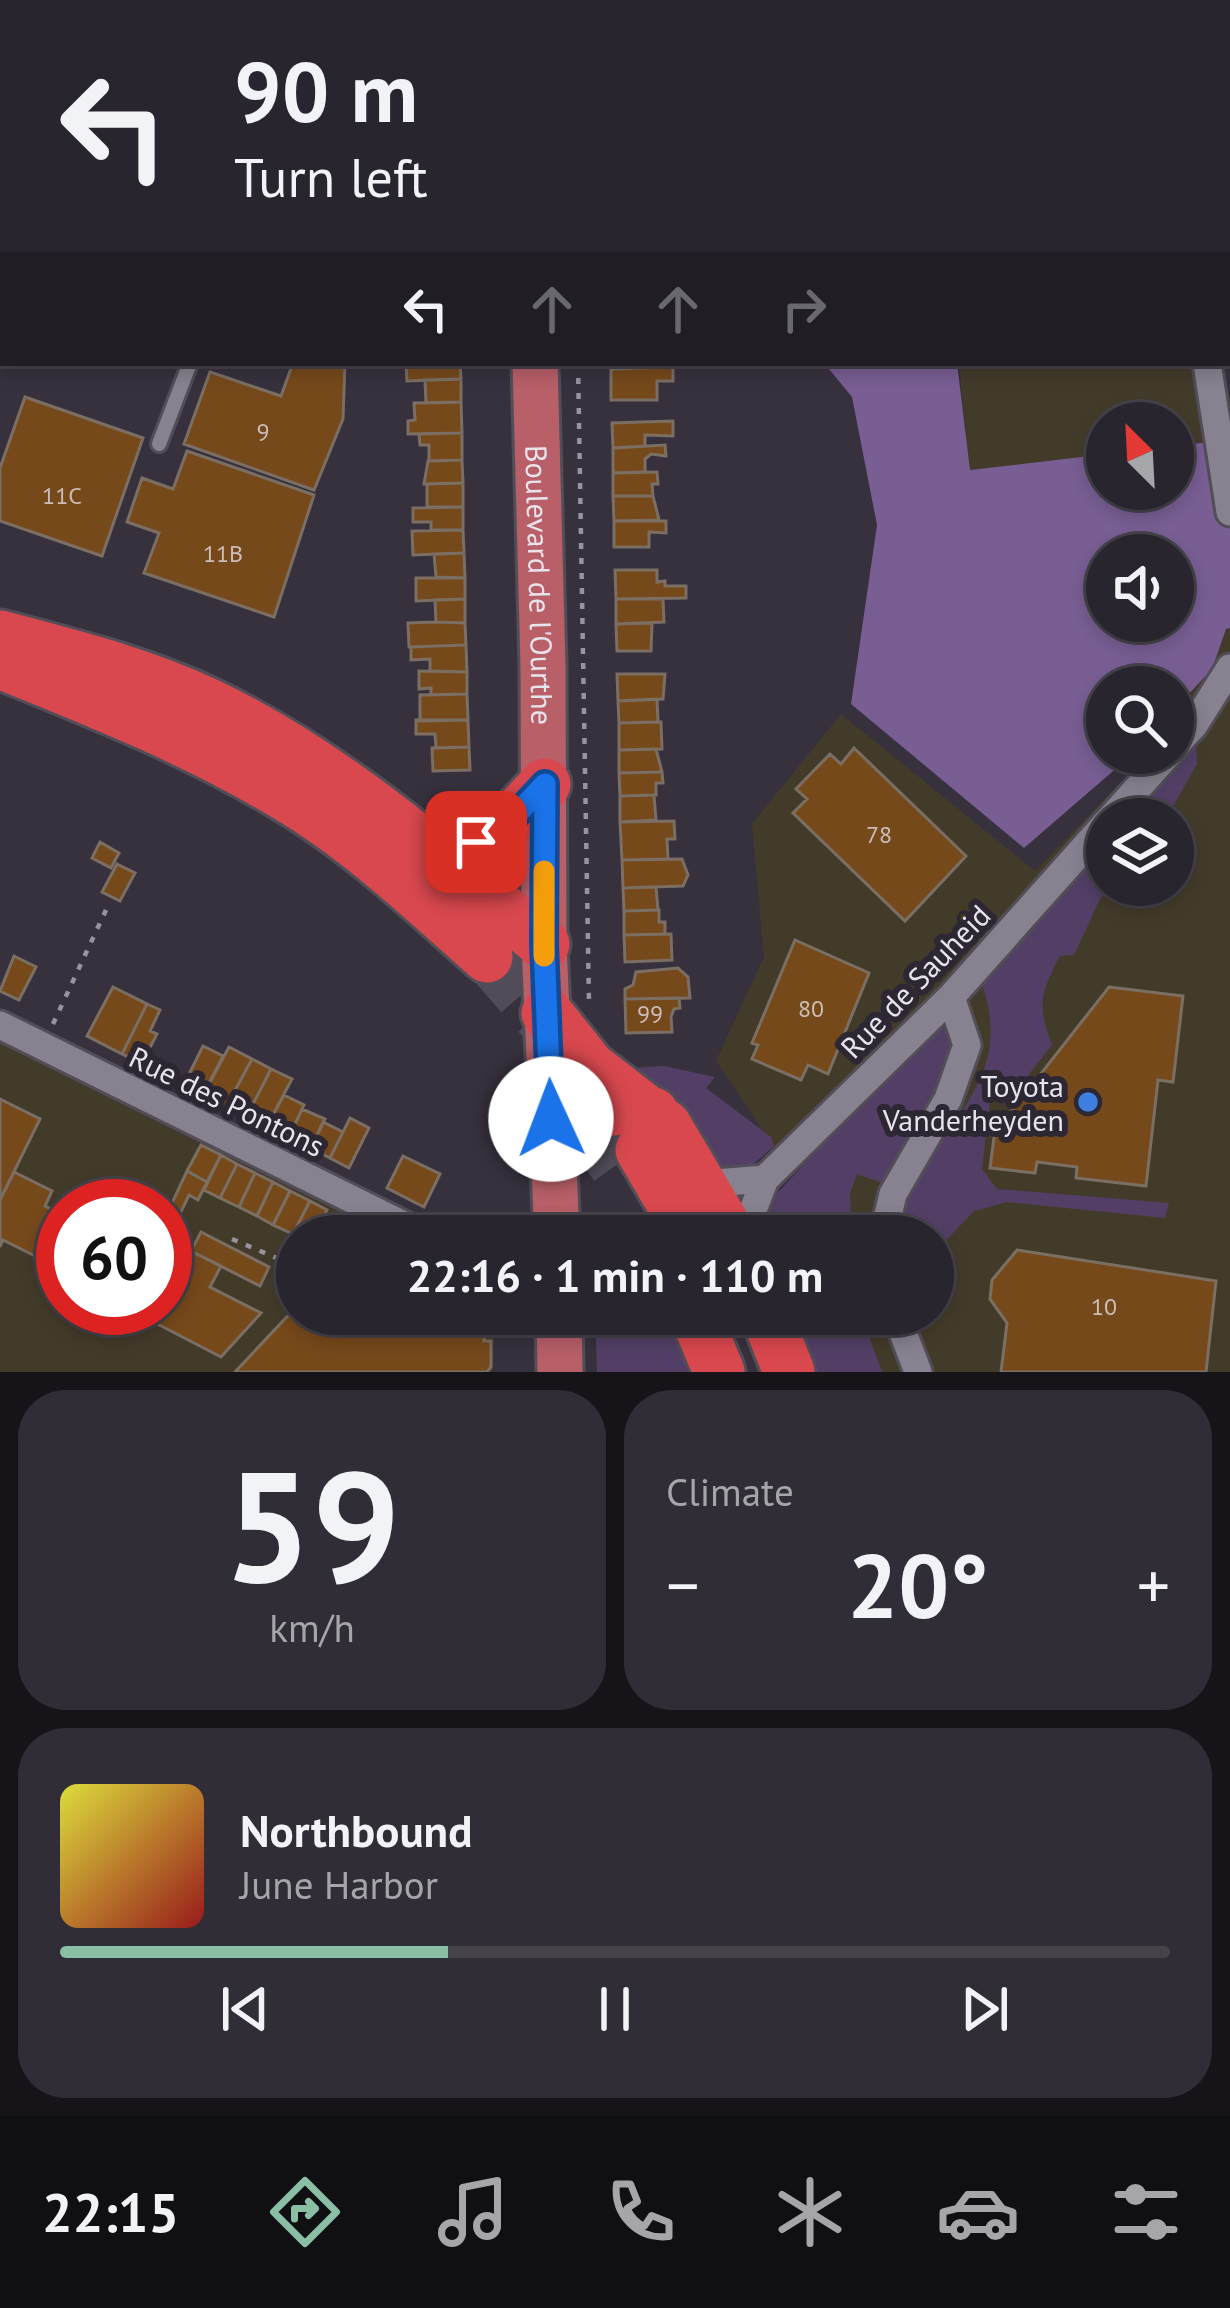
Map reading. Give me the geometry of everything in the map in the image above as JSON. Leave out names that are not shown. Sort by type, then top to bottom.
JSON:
[{"type":"highway","points":[[0,636],[120,668],[209,704],[305,758],[422,840],[544,944]]},
{"type":"highway","points":[[0,664],[205,751],[287,797],[360,846],[476,968],[274,825],[106,736],[0,695]]},
{"type":"highway","points":[[422,840],[476,842],[501,831],[545,784]]},
{"type":"highway","points":[[568,1018],[590,1067],[679,1215]]},
{"type":"highway","points":[[551,1119],[620,1109],[637,1143],[652,1215]]},
{"type":"highway","points":[[637,1143],[703,1184],[720,1215]]},
{"type":"highway","points":[[703,1335],[718,1372]]},
{"type":"main road","name":"Boulevard de l'Ourthe","points":[[536,366],[544,944],[568,1018],[551,1119],[556,1215]]},
{"type":"main road","points":[[560,1335],[560,1372]]},
{"type":"street","points":[[1207,366],[1230,512]]},
{"type":"street","name":"Rue de Sauheid","points":[[1194,724],[1230,668]]},
{"type":"street","name":"Rue de Sauheid","points":[[1128,798],[1150,774]]},
{"type":"street","name":"Rue de Sauheid","points":[[751,1215],[765,1179],[951,997],[1086,845]]},
{"type":"street","points":[[888,1215],[893,1194],[948,1099],[967,1045],[951,997]]},
{"type":"street","name":"Rue des Pontons","points":[[0,1025],[383,1215]]},
{"type":"street","points":[[703,1184],[765,1179]]},
{"type":"street","points":[[904,1335],[918,1372]]},
{"type":"lane","points":[[159,443],[189,366]]},
{"type":"path","points":[[568,1018],[578,366]]},
{"type":"path","points":[[41,1046],[106,910]]},
{"type":"path","points":[[232,1239],[276,1257]]},
{"type":"shaded area","points":[[826,366],[957,366],[970,470],[1086,456],[1086,510],[1194,510],[1194,444],[1230,440],[1230,628],[1212,669],[1194,688],[1194,666],[1086,666],[1086,774],[1110,774],[1024,848],[851,704],[877,525],[852,397]]},
{"type":"shaded area","points":[[959,366],[1224,366],[1230,404],[1230,1372],[864,1372],[855,1335],[954,1335],[954,1215],[820,1215],[716,1061],[764,957],[752,824],[841,714],[1035,871],[1086,818],[1086,906],[1194,906],[1194,798],[1106,798],[1129,774],[1194,774],[1194,684],[1227,596],[1194,506],[1194,402],[1086,402],[1086,457],[969,470]]},
{"type":"shaded area","points":[[1167,774],[1191,774],[1178,798],[1145,798]]},
{"type":"shaded area","points":[[1086,862],[1086,906],[1097,906],[1074,955],[1060,956],[1048,980],[1043,1009],[1052,1045],[1006,1103],[990,1101],[982,1169],[997,1189],[1169,1203],[1165,1218],[1007,1202],[974,1211],[954,1232],[954,1215],[900,1215],[919,1171],[976,1087],[988,1055],[990,1019],[979,977]]},
{"type":"shaded area","points":[[930,1027],[942,1027],[954,1037],[947,1080],[883,1183],[857,1174],[850,1193],[851,1215],[764,1215],[773,1198]]},
{"type":"shaded area","points":[[0,1039],[360,1215],[276,1215],[276,1335],[494,1335],[493,1372],[0,1372]]},
{"type":"shaded area","points":[[664,1066],[715,1077],[706,1088],[771,1137],[774,1146],[743,1173],[718,1170],[626,1079],[633,1068]]},
{"type":"shaded area","points":[[596,1335],[680,1335],[697,1372],[597,1372]]},
{"type":"shaded area","points":[[799,1335],[869,1335],[882,1372],[814,1372]]},
{"type":"building","points":[[292,366],[345,366],[343,419],[314,490],[184,444],[210,372],[281,396]]},
{"type":"building","points":[[406,366],[460,366],[461,379],[407,381]]},
{"type":"building","points":[[673,367],[673,381],[657,381],[657,400],[611,400],[611,369]]},
{"type":"building","points":[[461,379],[461,402],[426,403],[425,380]]},
{"type":"building","points":[[25,397],[143,438],[102,556],[0,521],[0,468]]},
{"type":"building","points":[[461,402],[462,433],[408,434],[408,421],[415,420],[414,403]]},
{"type":"building","points":[[673,421],[673,436],[645,435],[645,446],[613,448],[612,423]]},
{"type":"building","points":[[462,433],[462,460],[429,461],[429,445],[420,445],[419,434]]},
{"type":"building","points":[[665,445],[666,456],[651,454],[645,459],[645,472],[613,473],[613,448]]},
{"type":"building","points":[[187,451],[314,495],[274,617],[144,573],[159,533],[127,522],[142,478],[173,489]]},
{"type":"building","points":[[462,460],[463,483],[424,484],[428,461]]},
{"type":"building","points":[[657,472],[653,496],[613,496],[613,473]]},
{"type":"building","points":[[463,483],[463,507],[427,507],[427,484]]},
{"type":"building","points":[[613,496],[653,496],[659,520],[614,521]]},
{"type":"building","points":[[463,507],[463,530],[431,530],[431,522],[413,522],[413,508]]},
{"type":"building","points":[[614,521],[666,521],[666,533],[649,532],[649,547],[614,547]]},
{"type":"building","points":[[463,530],[464,553],[413,555],[412,531]]},
{"type":"building","points":[[464,553],[465,578],[436,577],[434,554]]},
{"type":"building","points":[[615,570],[657,570],[657,582],[686,586],[686,598],[616,599]]},
{"type":"building","points":[[416,578],[465,578],[465,599],[416,601]]},
{"type":"building","points":[[465,599],[465,623],[436,622],[435,600]]},
{"type":"building","points":[[616,599],[663,599],[664,622],[616,624]]},
{"type":"building","points":[[408,623],[465,623],[466,645],[409,647]]},
{"type":"building","points":[[652,623],[651,651],[617,651],[616,624]]},
{"type":"building","points":[[466,645],[467,672],[430,671],[430,659],[411,660],[411,647]]},
{"type":"building","points":[[419,671],[467,672],[467,694],[431,695],[431,688],[419,689]]},
{"type":"building","points":[[617,674],[665,674],[663,699],[618,701]]},
{"type":"building","points":[[467,694],[468,720],[420,721],[420,695]]},
{"type":"building","points":[[657,699],[658,722],[619,723],[618,701]]},
{"type":"building","points":[[416,720],[468,720],[469,747],[436,748],[435,734],[416,734]]},
{"type":"building","points":[[661,722],[662,749],[619,750],[619,723]]},
{"type":"building","points":[[469,747],[470,770],[433,771],[432,748]]},
{"type":"building","points":[[854,748],[966,856],[905,921],[793,813],[807,799],[796,789],[830,754],[841,764]]},
{"type":"building","points":[[656,749],[662,772],[619,773],[619,750]]},
{"type":"building","points":[[662,772],[663,783],[656,783],[656,795],[620,796],[619,773]]},
{"type":"building","points":[[654,795],[656,820],[620,822],[620,796]]},
{"type":"building","points":[[674,821],[675,839],[667,839],[668,859],[622,860],[620,822]]},
{"type":"building","points":[[100,842],[119,853],[111,868],[92,858]]},
{"type":"building","points":[[682,859],[688,875],[683,886],[623,888],[622,860]]},
{"type":"building","points":[[117,864],[135,873],[120,901],[102,892]]},
{"type":"building","points":[[656,887],[658,910],[624,911],[623,888]]},
{"type":"building","points":[[659,910],[665,934],[624,935],[624,911]]},
{"type":"building","points":[[671,934],[672,960],[625,962],[624,935]]},
{"type":"building","points":[[795,940],[869,973],[828,1074],[808,1065],[801,1080],[752,1059],[758,1045],[752,1043]]},
{"type":"building","points":[[14,956],[36,967],[19,1000],[0,991]]},
{"type":"building","points":[[678,968],[688,977],[690,998],[625,999],[625,989],[633,985],[636,972]]},
{"type":"building","points":[[113,987],[147,1004],[122,1054],[87,1036]]},
{"type":"building","name":"Toyota Vanderheyden","points":[[1109,987],[1183,996],[1173,1082],[1158,1080],[1146,1186],[1076,1178],[1077,1167],[1037,1162],[1035,1173],[990,1168],[996,1122],[1003,1122]]},
{"type":"building","points":[[679,998],[680,1008],[671,1017],[672,1032],[626,1033],[625,999]]},
{"type":"building","points":[[147,1004],[160,1010],[150,1031],[157,1034],[142,1063],[122,1054]]},
{"type":"building","points":[[203,1046],[223,1056],[203,1095],[184,1084]]},
{"type":"building","points":[[229,1047],[252,1059],[226,1107],[203,1095]]},
{"type":"building","points":[[252,1059],[271,1069],[247,1116],[226,1107]]},
{"type":"building","points":[[271,1069],[292,1079],[267,1126],[247,1116]]},
{"type":"building","points":[[284,1095],[304,1105],[289,1137],[267,1126]]},
{"type":"building","points":[[0,1099],[40,1119],[0,1200]]},
{"type":"building","points":[[302,1109],[325,1119],[311,1148],[289,1137]]},
{"type":"building","points":[[350,1118],[369,1128],[349,1168],[330,1158]]},
{"type":"building","points":[[323,1122],[343,1132],[330,1158],[311,1148]]},
{"type":"building","points":[[201,1145],[221,1155],[207,1182],[187,1171]]},
{"type":"building","points":[[221,1155],[237,1164],[220,1198],[204,1190]]},
{"type":"building","points":[[403,1156],[440,1174],[424,1207],[387,1188]]},
{"type":"building","points":[[237,1164],[255,1173],[239,1207],[220,1198]]},
{"type":"building","points":[[187,1171],[207,1182],[198,1200],[192,1197],[192,1179],[183,1179]]},
{"type":"building","points":[[14,1172],[36,1183],[36,1256],[3,1240],[0,1247],[0,1200]]},
{"type":"building","points":[[255,1173],[273,1182],[257,1216],[239,1207]]},
{"type":"building","points":[[273,1182],[290,1191],[273,1225],[257,1216]]},
{"type":"building","points":[[290,1191],[310,1201],[303,1215],[278,1215]]},
{"type":"building","points":[[310,1201],[327,1210],[324,1215],[303,1215]]},
{"type":"building","points":[[201,1232],[269,1267],[260,1286],[192,1249]]},
{"type":"building","points":[[1017,1250],[1216,1281],[1206,1372],[1001,1372],[1007,1323],[990,1299],[992,1280]]},
{"type":"building","points":[[192,1252],[221,1266],[210,1287],[261,1313],[221,1357],[179,1335],[192,1335]]},
{"type":"building","points":[[276,1328],[276,1335],[485,1335],[484,1341],[491,1341],[487,1372],[235,1372]]},
{"type":"tunnel","points":[[487,957],[570,1052]]},
{"type":"tunnel","points":[[556,1083],[615,1166]]},
{"type":"slow traffic","points":[[544,871],[544,956]]},
{"type":"place","name":"Toyota Vanderheyden","points":[[1088,1102]]},
{"type":"route","points":[[476,842],[501,831],[545,784],[544,944],[551,1119]]}]
